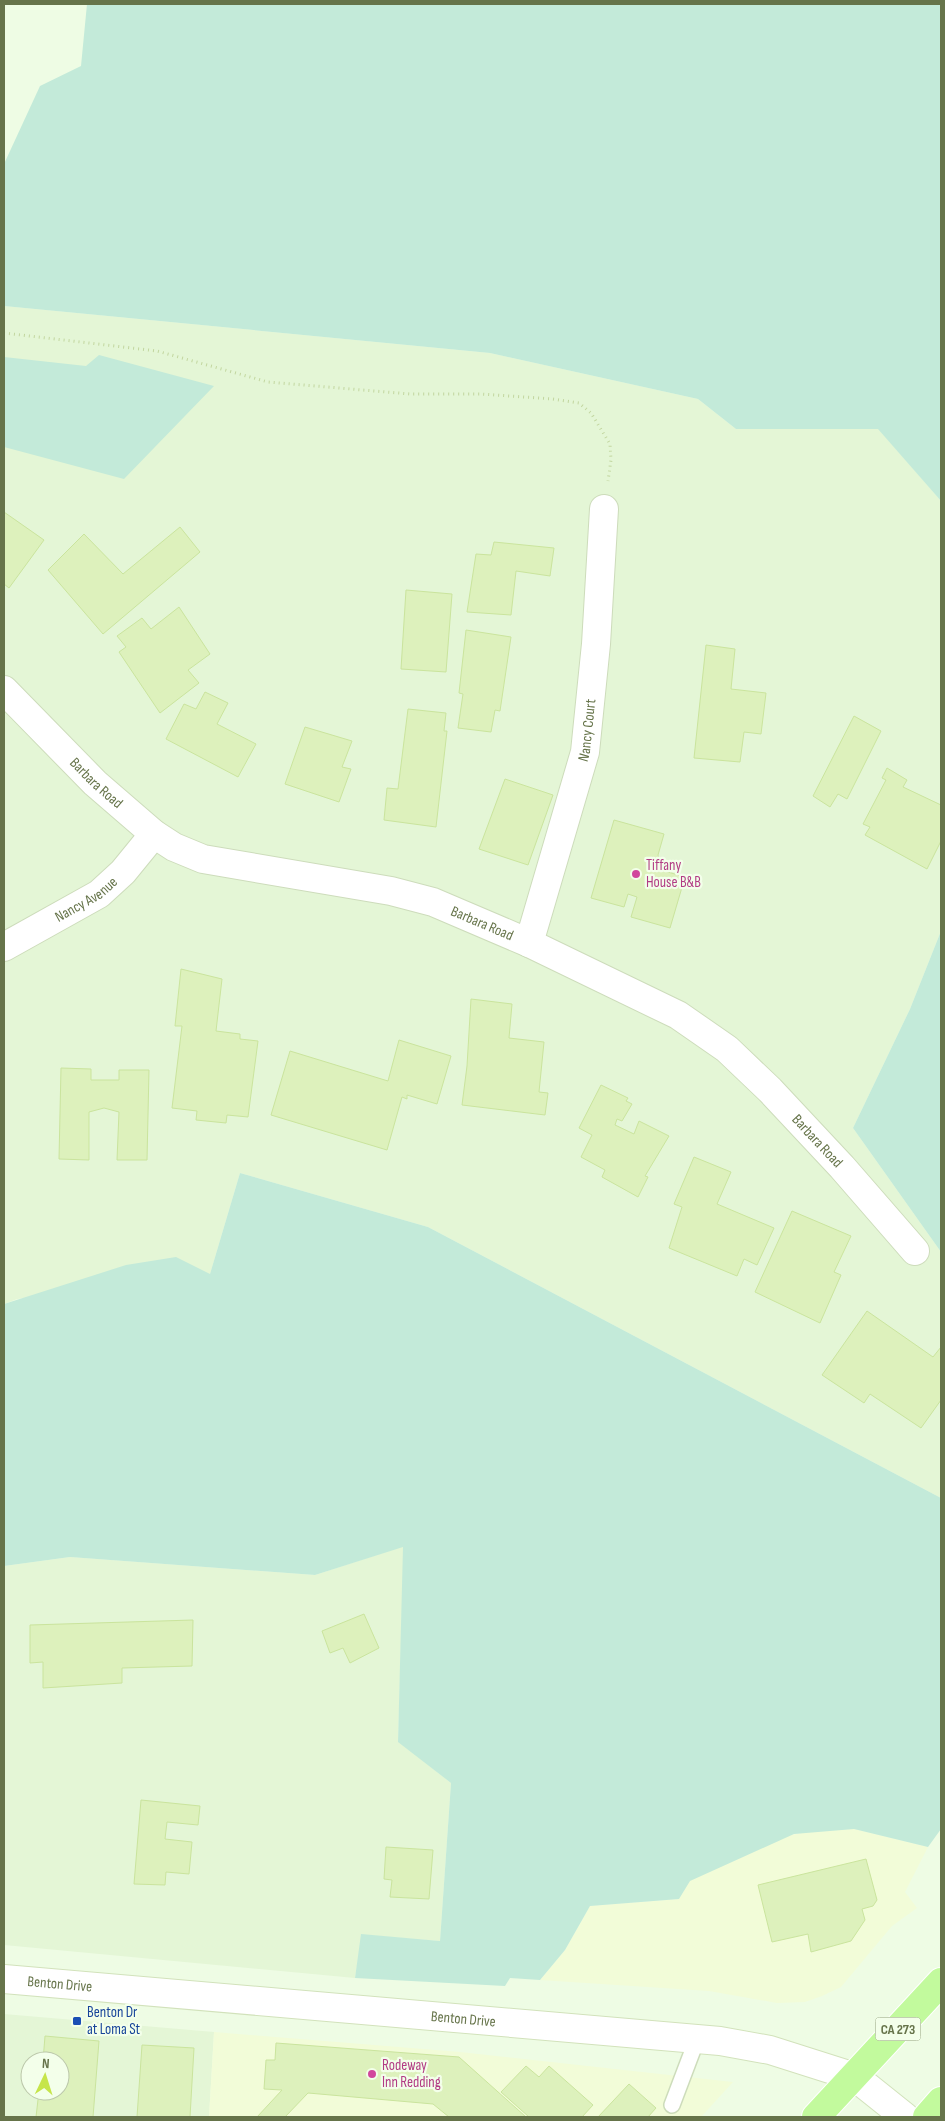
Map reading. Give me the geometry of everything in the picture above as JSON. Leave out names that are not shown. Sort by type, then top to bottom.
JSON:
[{"type":"main road","name":"CA 273","points":[[816,2117],[941,1982]]},
{"type":"main road","points":[[927,2117],[941,2101]]},
{"type":"street","name":"Nancy Court","points":[[529,943],[585,752],[594,673],[604,509]]},
{"type":"street","name":"Barbara Road","points":[[4,690],[95,783],[154,834],[174,847],[204,859],[391,891],[433,902],[529,943],[678,1015],[728,1049],[770,1090],[842,1167],[915,1251]]},
{"type":"street","name":"Nancy Avenue","points":[[4,947],[99,894],[123,872],[154,834]]},
{"type":"street","name":"Benton Drive","points":[[4,1979],[698,2039],[770,2050],[855,2077],[905,2117]]},
{"type":"lane","points":[[672,2106],[698,2039]]},
{"type":"path","points":[[4,333],[157,351],[268,382],[410,394],[499,395],[579,403],[590,413],[610,444],[611,460],[604,509]]},
{"type":"shaded area","points":[[87,4],[941,4],[941,501],[878,429],[736,429],[698,399],[490,353],[4,306],[4,164],[40,86],[81,66]]},
{"type":"shaded area","points":[[4,306],[490,353],[698,399],[736,429],[878,428],[941,501],[941,931],[910,1009],[853,1128],[941,1252],[941,1498],[428,1227],[240,1173],[210,1274],[17,1299],[4,1304]]},
{"type":"shaded area","points":[[99,355],[214,386],[124,479],[4,447],[4,357],[86,366]]},
{"type":"shaded area","points":[[941,931],[941,1252],[853,1128],[910,1009]]},
{"type":"shaded area","points":[[240,1173],[428,1227],[941,1498],[941,1829],[928,1847],[854,1829],[794,1834],[690,1881],[679,1899],[590,1906],[565,1950],[540,1980],[510,1978],[505,1986],[355,1978],[361,1934],[440,1941],[451,1783],[398,1742],[403,1547],[315,1575],[70,1557],[4,1566],[4,1304],[126,1265],[176,1257],[210,1274]]},
{"type":"shaded area","points":[[404,1546],[398,1741],[451,1783],[440,1941],[362,1935],[355,1978],[4,1945],[4,1566],[70,1557],[315,1575]]},
{"type":"shaded area","points":[[854,1829],[928,1847],[905,1892],[917,1908],[892,1926],[841,1987],[805,2002],[777,2003],[709,1991],[540,1980],[565,1950],[590,1906],[679,1899],[689,1881],[787,1836],[812,1831]]},
{"type":"shaded area","points":[[4,2014],[214,2032],[209,2117],[4,2117]]},
{"type":"shaded area","points":[[214,2032],[460,2052],[733,2082],[701,2117],[209,2117]]},
{"type":"building","points":[[4,512],[44,540],[9,588],[4,584]]},
{"type":"building","points":[[180,527],[200,552],[103,634],[48,570],[84,534],[123,574]]},
{"type":"building","points":[[494,542],[554,548],[550,576],[516,571],[511,615],[467,612],[476,554],[491,555]]},
{"type":"building","points":[[406,590],[452,594],[446,672],[401,669]]},
{"type":"building","points":[[179,607],[210,654],[188,670],[199,683],[160,713],[119,652],[126,647],[117,636],[142,618],[151,629]]},
{"type":"building","points":[[466,630],[511,637],[500,711],[495,710],[491,732],[458,728],[463,694],[459,693]]},
{"type":"building","points":[[706,645],[735,649],[731,689],[766,693],[761,734],[744,732],[740,762],[694,758]]},
{"type":"building","points":[[205,692],[228,703],[217,724],[256,744],[238,777],[166,739],[184,704],[196,709]]},
{"type":"building","points":[[408,709],[446,713],[444,731],[447,731],[436,827],[384,820],[387,788],[398,789]]},
{"type":"building","points":[[854,716],[881,731],[847,799],[838,794],[830,807],[813,796]]},
{"type":"building","points":[[305,727],[352,741],[342,767],[351,769],[339,802],[285,784]]},
{"type":"building","points":[[887,768],[907,780],[903,787],[941,805],[941,841],[927,869],[865,835],[870,827],[863,824],[886,780],[882,778]]},
{"type":"building","points":[[505,779],[553,795],[528,865],[479,849]]},
{"type":"building","name":"Tiffany House B&B","points":[[614,820],[664,834],[658,855],[661,870],[685,877],[670,928],[631,917],[637,897],[628,894],[624,907],[591,898]]},
{"type":"building","points":[[181,969],[222,979],[216,1031],[240,1034],[240,1039],[258,1041],[248,1117],[227,1115],[226,1123],[196,1120],[197,1111],[172,1108],[182,1026],[175,1026]]},
{"type":"building","points":[[471,999],[512,1004],[509,1038],[544,1042],[539,1092],[548,1093],[545,1115],[462,1105],[467,1066]]},
{"type":"building","points":[[399,1040],[451,1056],[437,1104],[407,1095],[407,1099],[402,1097],[387,1150],[271,1115],[290,1051],[388,1081]]},
{"type":"building","points":[[61,1068],[91,1069],[91,1080],[119,1080],[119,1070],[149,1070],[147,1160],[117,1160],[119,1112],[104,1108],[89,1112],[89,1160],[59,1159]]},
{"type":"building","points":[[601,1085],[628,1098],[626,1101],[632,1104],[622,1121],[617,1119],[615,1125],[634,1134],[639,1121],[669,1136],[645,1176],[648,1177],[638,1197],[602,1177],[605,1170],[581,1157],[592,1135],[579,1128]]},
{"type":"building","points":[[694,1157],[731,1172],[717,1204],[774,1228],[757,1265],[744,1259],[737,1276],[669,1248],[682,1207],[674,1204]]},
{"type":"building","points":[[792,1211],[851,1236],[834,1272],[841,1275],[820,1323],[755,1292]]},
{"type":"building","points":[[867,1311],[933,1357],[941,1347],[941,1400],[921,1428],[870,1394],[864,1403],[822,1375]]},
{"type":"building","points":[[364,1614],[379,1648],[350,1663],[343,1648],[330,1653],[322,1631]]},
{"type":"building","points":[[193,1620],[192,1666],[122,1668],[122,1683],[43,1688],[43,1662],[30,1663],[30,1625]]},
{"type":"building","points":[[141,1800],[200,1806],[198,1825],[167,1822],[165,1839],[192,1842],[189,1874],[166,1872],[165,1885],[134,1884]]},
{"type":"building","points":[[386,1847],[433,1850],[429,1899],[390,1897],[392,1880],[384,1879]]},
{"type":"building","points":[[866,1859],[877,1900],[873,1906],[862,1909],[865,1920],[851,1941],[811,1952],[808,1934],[772,1942],[758,1885]]},
{"type":"building","points":[[45,2036],[99,2041],[93,2117],[36,2117],[38,2101],[70,2101],[70,2051],[44,2051]]},
{"type":"building","name":"Rodeway Inn Redding","points":[[276,2043],[459,2057],[526,2117],[449,2117],[433,2104],[308,2093],[285,2117],[257,2117],[282,2090],[264,2089],[266,2060],[275,2060]]},
{"type":"building","points":[[142,2045],[194,2048],[190,2117],[137,2117]]},
{"type":"building","points":[[526,2066],[539,2077],[549,2066],[593,2105],[582,2117],[529,2117],[501,2092]]},
{"type":"building","points":[[629,2084],[656,2108],[648,2117],[598,2117]]},
{"type":"place","name":"Tiffany House B&B","points":[[636,874]]},
{"type":"place","name":"Benton Dr at Loma St","points":[[77,2021]]},
{"type":"place","name":"Rodeway Inn Redding","points":[[372,2074]]}]
